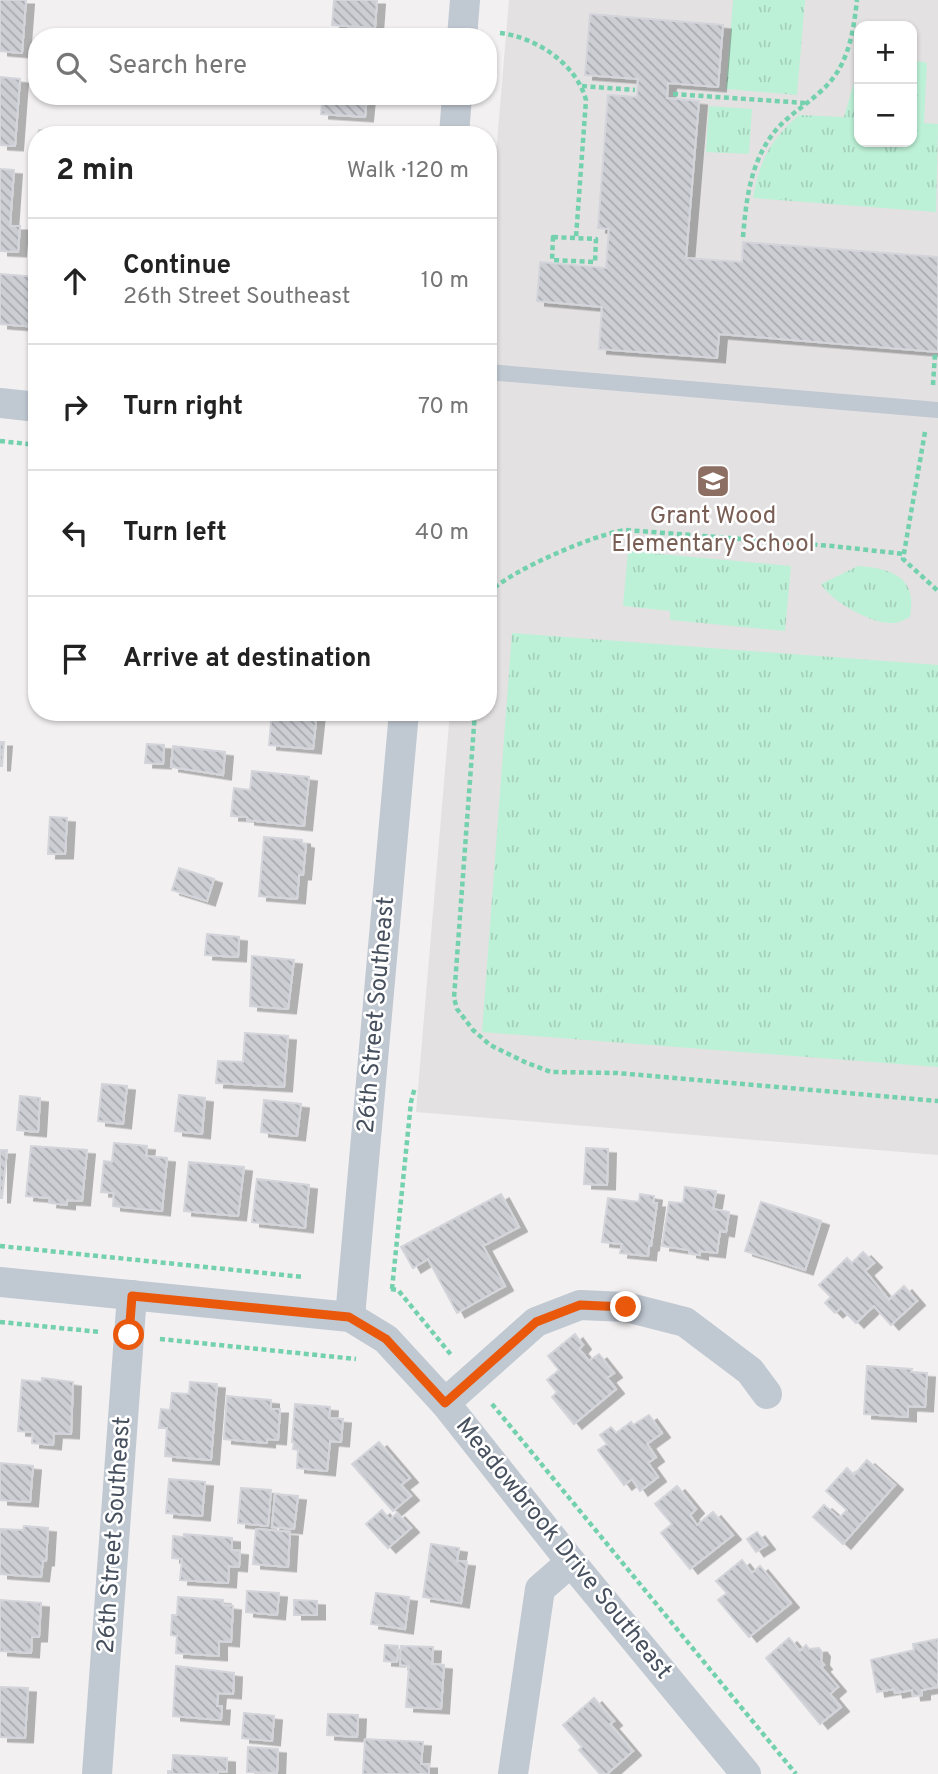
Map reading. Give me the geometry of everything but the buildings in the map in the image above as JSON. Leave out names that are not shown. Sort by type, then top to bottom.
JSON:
[{"type":"street","points":[[463,28],[465,0]]},
{"type":"street","points":[[455,126],[456,105]]},
{"type":"street","points":[[0,403],[28,406]]},
{"type":"street","name":"26th Street Southeast","points":[[349,1317],[403,721]]},
{"type":"street","name":"Meadowbrook Drive Southeast","points":[[0,1282],[349,1317],[386,1339],[445,1403],[571,1562],[746,1774]]},
{"type":"street","name":"26th Street Southeast","points":[[97,1774],[132,1296]]},
{"type":"street","points":[[445,1403],[536,1322],[580,1305],[626,1307],[685,1322],[750,1371],[767,1394]]},
{"type":"street","points":[[513,1774],[540,1589],[571,1562]]},
{"type":"lane","points":[[497,373],[934,410]]},
{"type":"path","points":[[743,237],[747,194],[762,152],[785,119],[832,80],[842,65],[854,31],[857,0]]},
{"type":"path","points":[[500,33],[517,35],[540,46],[559,61],[581,86],[586,100],[576,237]]},
{"type":"path","points":[[581,86],[635,90]]},
{"type":"path","points":[[673,94],[806,104]]},
{"type":"path","points":[[553,237],[576,237],[596,239],[595,262],[552,260],[553,237]]},
{"type":"path","points":[[935,354],[934,410],[903,559],[938,590]]},
{"type":"path","points":[[0,441],[28,444]]},
{"type":"path","points":[[497,585],[529,567],[599,535],[626,530],[904,554]]},
{"type":"path","points":[[474,721],[454,998],[457,1009],[490,1045],[551,1072],[617,1073],[938,1101]]},
{"type":"path","points":[[391,1289],[411,1102],[415,1087]]},
{"type":"path","points":[[0,1246],[311,1278]]},
{"type":"path","points":[[380,1287],[398,1290],[458,1363]]},
{"type":"path","points":[[0,1322],[106,1333]]},
{"type":"path","points":[[157,1338],[367,1360]]},
{"type":"path","points":[[484,1395],[796,1774]]},
{"type":"shaded area","name":"Grant Wood Elementary School","points":[[509,0],[938,0],[938,1155],[416,1112],[449,721],[497,721],[497,142]]},
{"type":"green space","points":[[733,0],[805,0],[797,95],[726,89]]},
{"type":"green space","points":[[917,61],[927,63],[924,123],[938,124],[936,212],[753,198],[768,152],[781,133],[799,115],[844,117],[854,82],[854,147],[917,147]]},
{"type":"green space","points":[[709,106],[752,109],[749,154],[706,152]]},
{"type":"green space","points":[[628,551],[791,566],[785,631],[670,620],[670,611],[623,606]]},
{"type":"green space","points":[[858,566],[881,569],[899,577],[910,592],[910,617],[896,623],[875,620],[843,605],[821,584]]},
{"type":"green space","points":[[512,633],[938,665],[938,1067],[482,1032]]},
{"type":"place","name":"Grant Wood Elementary School","points":[[713,481]]},
{"type":"route","points":[[129,1335],[132,1296],[349,1317],[386,1339],[445,1403],[536,1322],[580,1305],[626,1307]]}]
